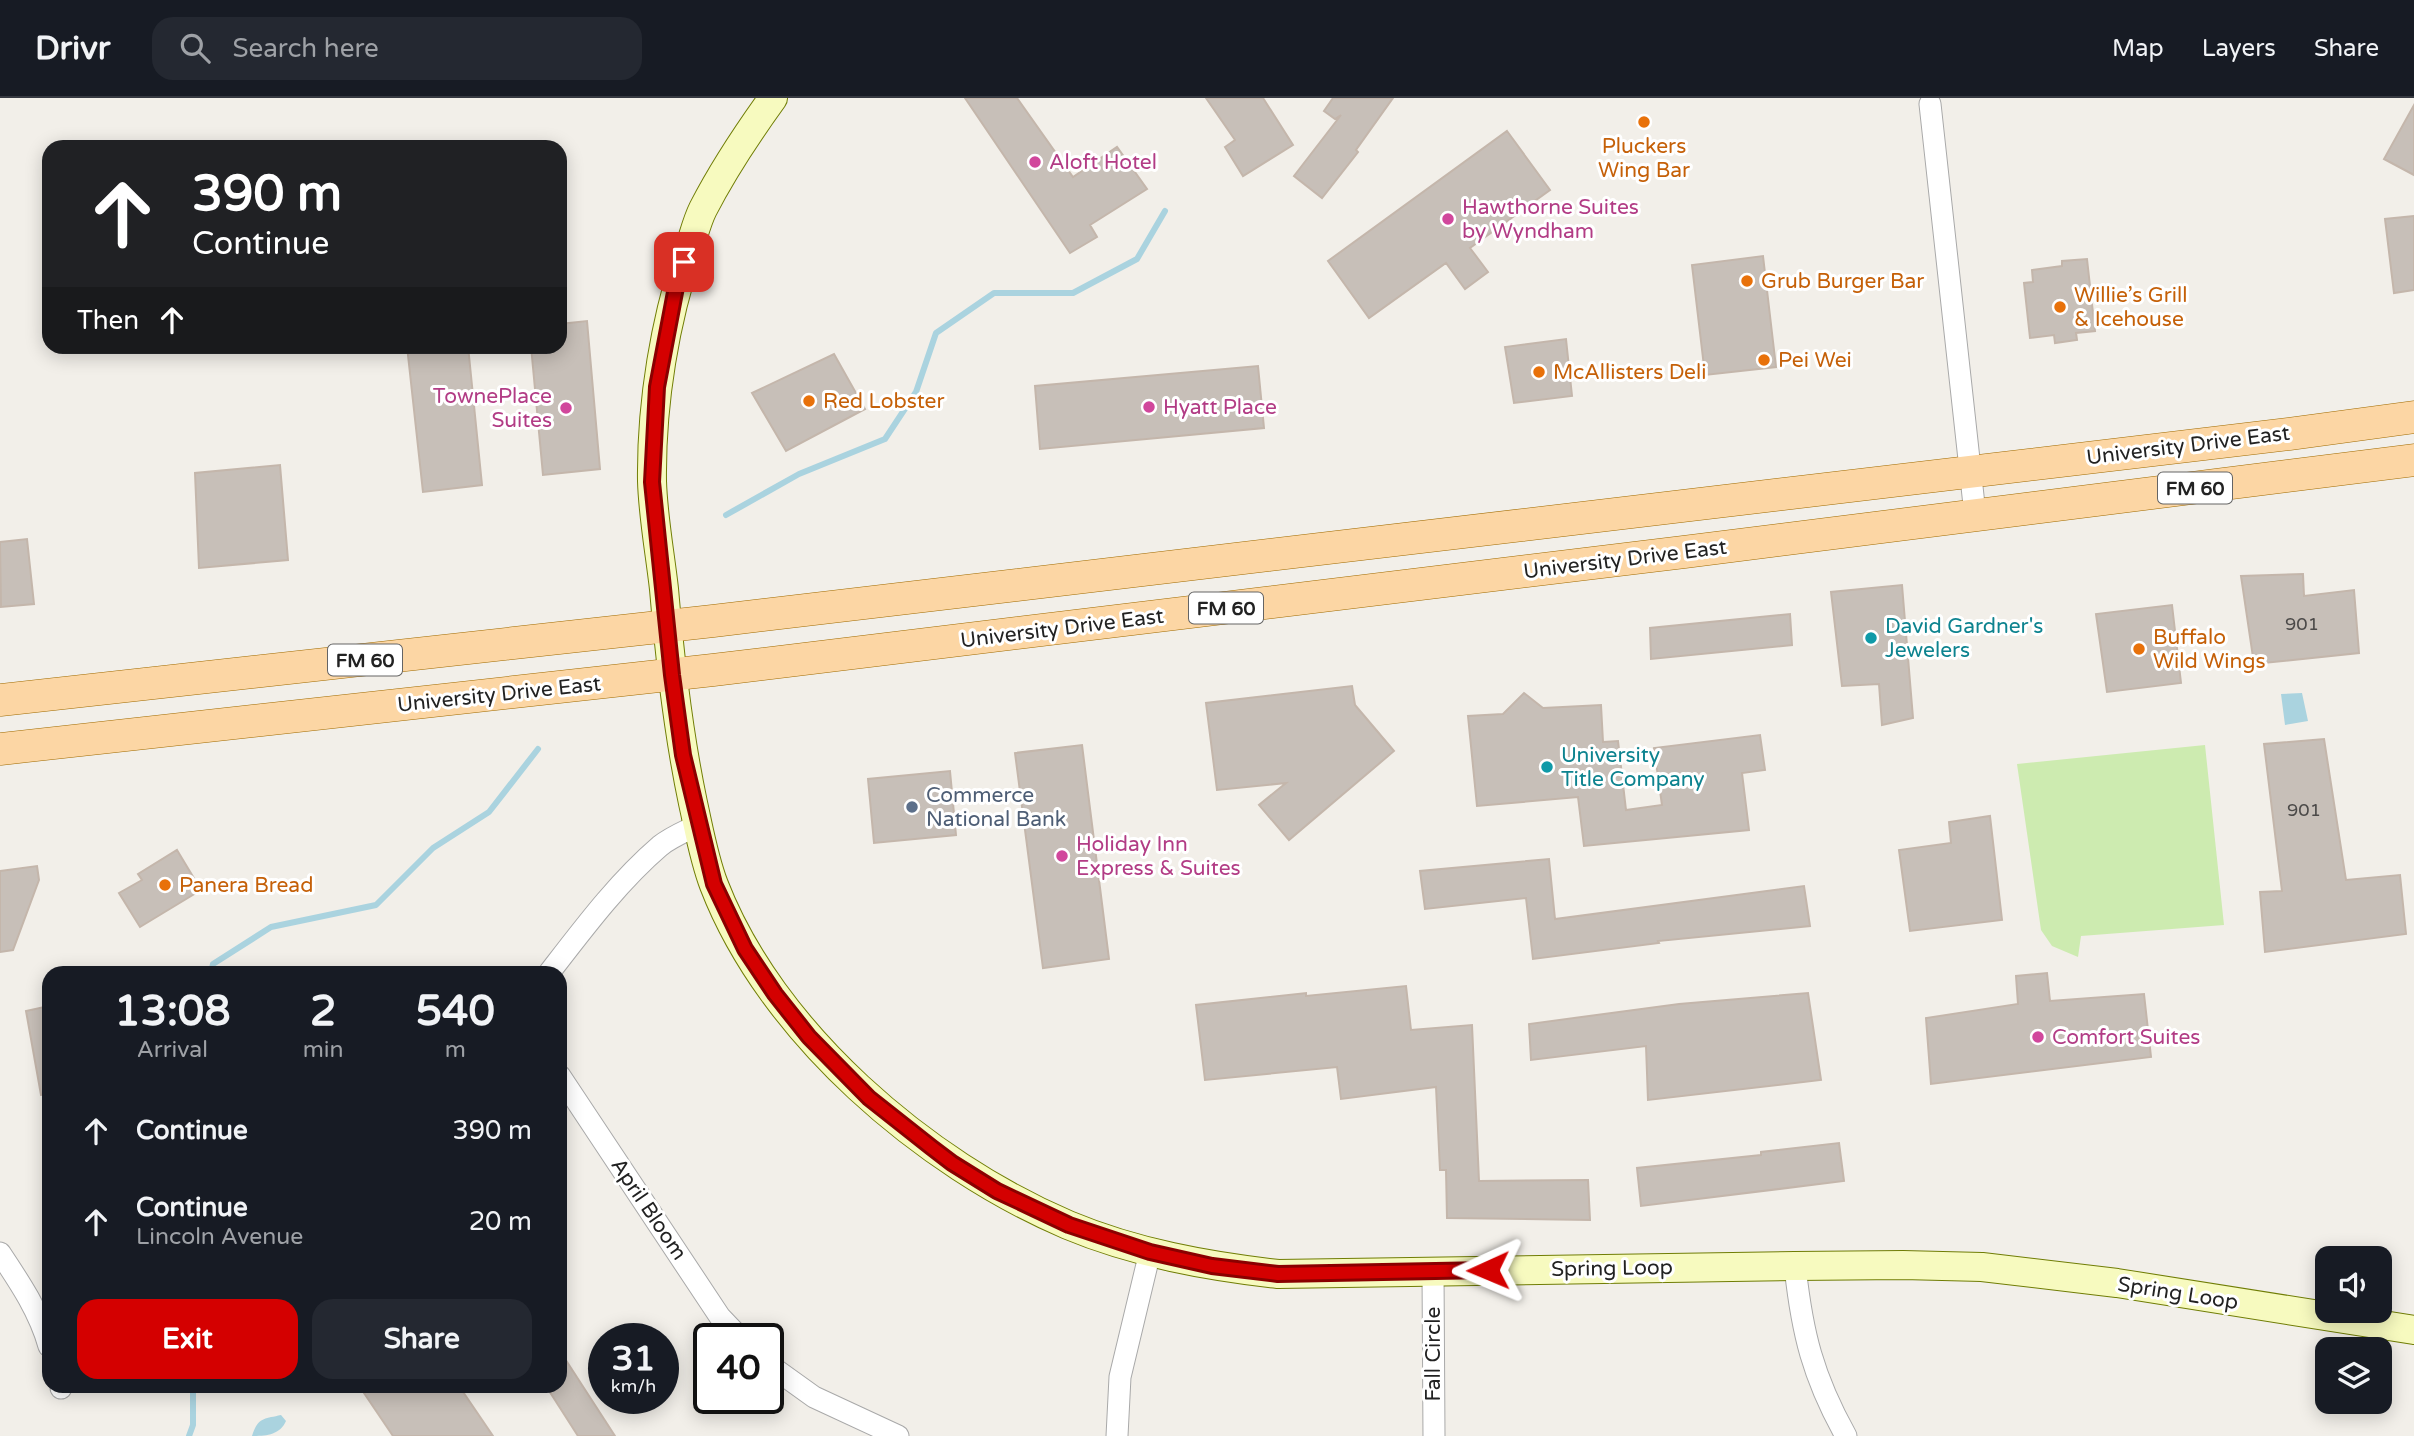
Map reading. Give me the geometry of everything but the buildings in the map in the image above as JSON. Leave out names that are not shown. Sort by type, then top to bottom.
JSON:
[{"type":"main road","name":"University Drive East","points":[[0,700],[667,626],[2407,418]]},
{"type":"main road","points":[[2354,468],[2380,433],[2407,418]]},
{"type":"main road","name":"University Drive East","points":[[0,749],[672,675],[2414,460]]},
{"type":"main road","points":[[1402,539],[1410,586]]},
{"type":"street","name":"Spring Loop","points":[[773,98],[740,145],[702,212],[676,287],[657,387],[652,482],[683,755],[714,884],[745,949],[775,994],[809,1037],[869,1098],[952,1163],[997,1191],[1069,1225],[1150,1252],[1212,1266],[1278,1274],[1903,1265],[1982,1268],[2117,1283],[2414,1330]]},
{"type":"street","points":[[1930,104],[1975,514]]},
{"type":"street","points":[[554,966],[581,930],[662,844],[698,825]]},
{"type":"street","name":"April Bloom","points":[[567,1087],[726,1323]]},
{"type":"street","points":[[1117,1436],[1120,1377],[1150,1252]]},
{"type":"street","points":[[0,1253],[42,1323]]},
{"type":"street","points":[[1795,1266],[1805,1340],[1827,1401],[1846,1436]]},
{"type":"street","name":"Fall Circle","points":[[1433,1271],[1434,1436]]},
{"type":"street","points":[[784,1375],[814,1397],[898,1436]]},
{"type":"green space","points":[[2205,745],[2224,925],[2081,936],[2078,957],[2052,946],[2041,930],[2017,764]]},
{"type":"water","points":[[2302,693],[2308,721],[2285,725],[2281,694]]},
{"type":"water","points":[[281,1415],[286,1421],[276,1432],[252,1436],[259,1422]]},
{"type":"waterway","points":[[726,515],[799,474],[885,439],[916,392],[936,333],[994,293],[1073,293],[1137,259],[1165,211]]},
{"type":"waterway","points":[[213,966],[271,927],[376,905],[433,848],[489,812],[538,749]]},
{"type":"waterway","points":[[189,1436],[193,1425],[193,1393]]},
{"type":"place","name":"Pluckers Wing Bar","points":[[1644,122]]},
{"type":"place","name":"Aloft Hotel","points":[[1035,162]]},
{"type":"place","name":"Hawthorne Suites by Wyndham","points":[[1448,219]]},
{"type":"place","name":"Grub Burger Bar","points":[[1747,281]]},
{"type":"place","name":"Willie’s Grill & Icehouse","points":[[2060,307]]},
{"type":"place","name":"Pei Wei","points":[[1764,360]]},
{"type":"place","name":"McAllisters Deli","points":[[1539,372]]},
{"type":"place","name":"Red Lobster","points":[[809,401]]},
{"type":"place","name":"Hyatt Place","points":[[1149,407]]},
{"type":"place","name":"TownePlace Suites","points":[[566,408]]},
{"type":"place","name":"David Gardner's Jewelers","points":[[1871,638]]},
{"type":"place","name":"Buffalo Wild Wings","points":[[2139,649]]},
{"type":"place","name":"University Title Company","points":[[1547,767]]},
{"type":"place","name":"Commerce National Bank","points":[[912,807]]},
{"type":"place","name":"Holiday Inn Express & Suites","points":[[1062,856]]},
{"type":"place","name":"Panera Bread","points":[[165,885]]},
{"type":"place","name":"Comfort Suites","points":[[2038,1037]]},
{"type":"route","points":[[684,262],[676,287],[657,387],[652,482],[683,755],[714,884],[745,949],[775,994],[809,1037],[869,1098],[952,1163],[997,1191],[1069,1225],[1150,1252],[1212,1266],[1278,1274],[1488,1270]]}]
